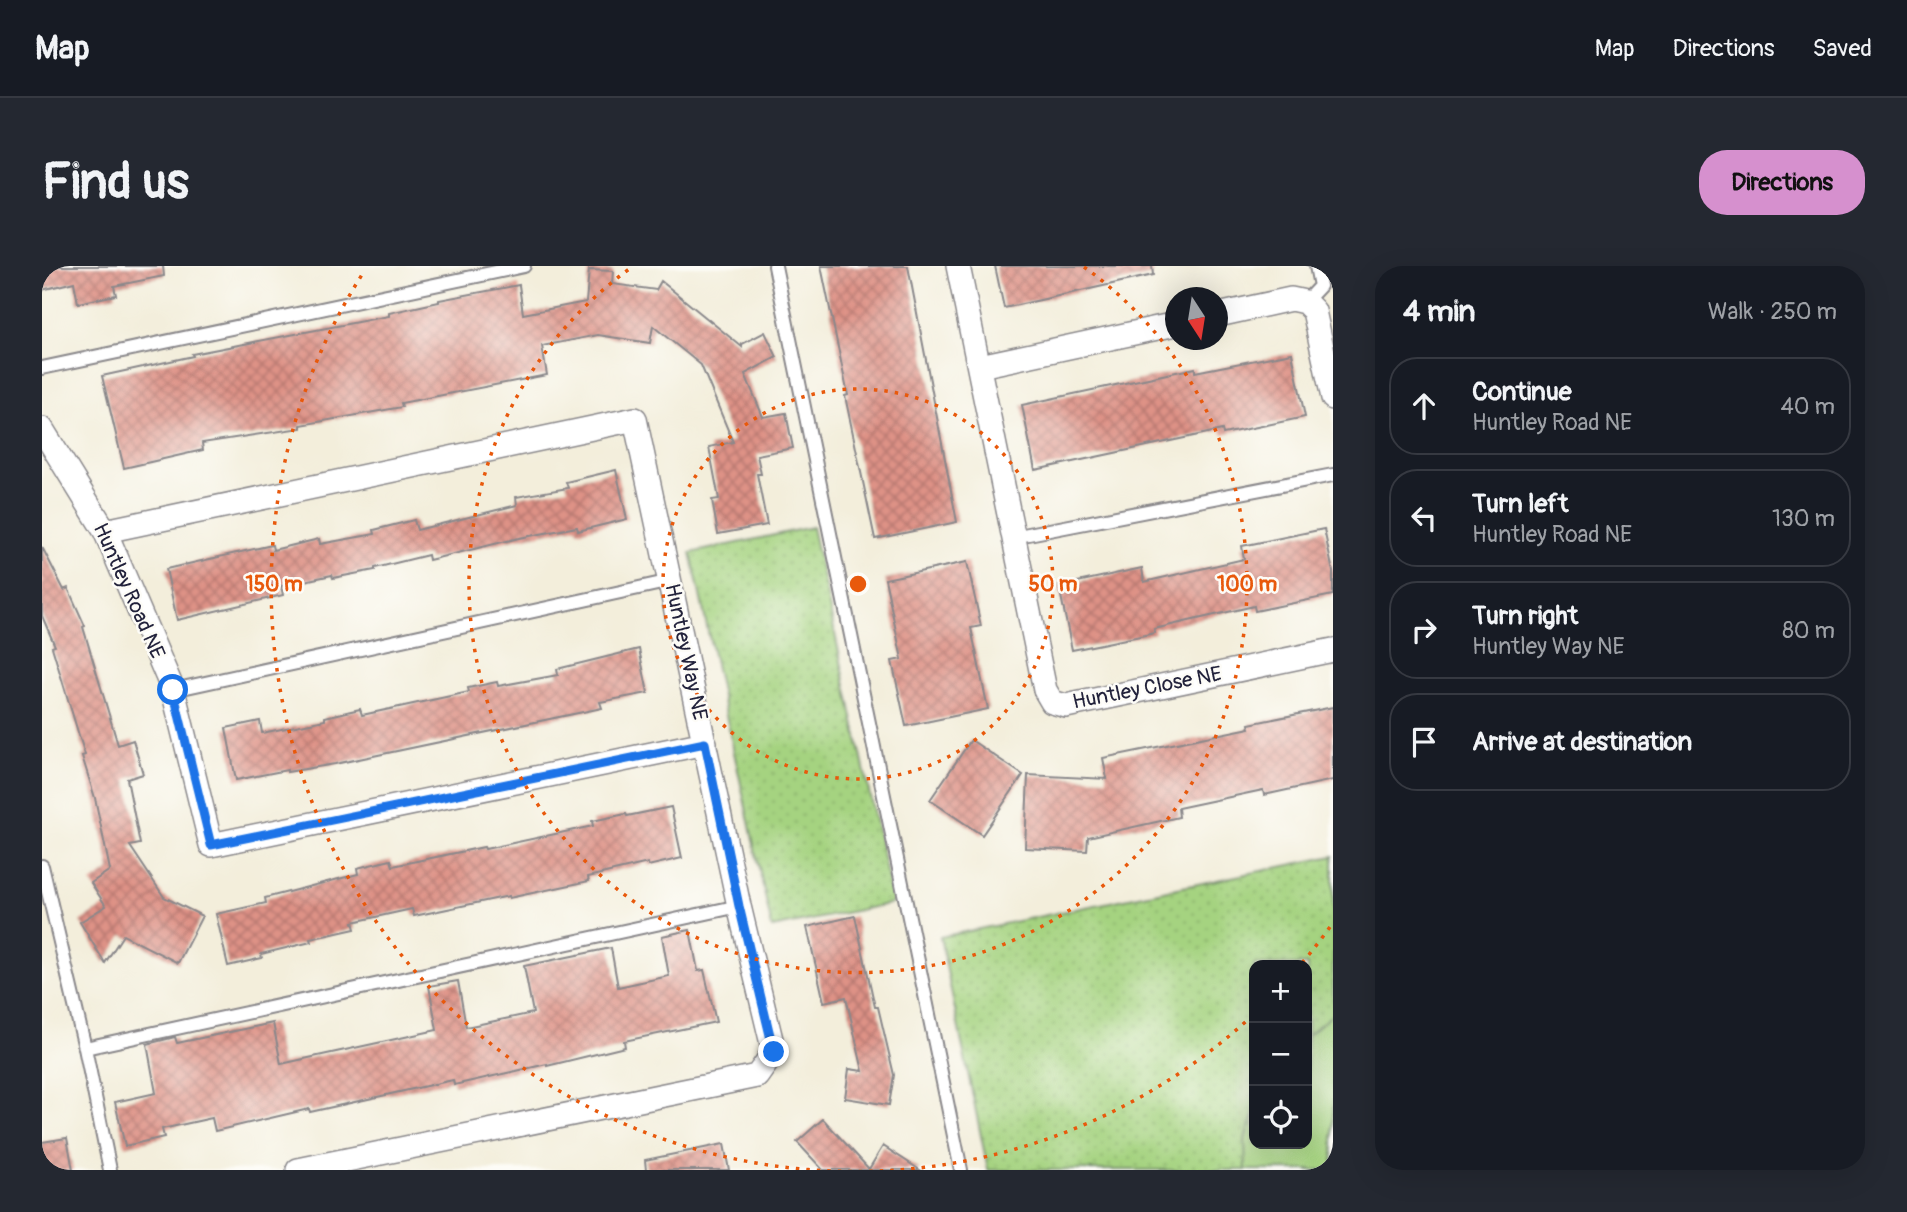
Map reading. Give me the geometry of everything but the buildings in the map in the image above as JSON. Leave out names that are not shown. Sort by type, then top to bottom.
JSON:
[{"type":"street","name":"Huntley Close NE","points":[[958,266],[1045,690],[1052,702],[1066,706],[1333,650]]},
{"type":"street","points":[[1228,313],[1291,299],[1304,302],[1314,311],[1333,398]]},
{"type":"street","points":[[980,366],[1165,326]]},
{"type":"street","name":"Huntley Way NE","points":[[105,531],[635,419],[739,906],[774,1052],[757,1076],[298,1170]]},
{"type":"street","name":"Huntley Road NE","points":[[42,429],[105,531],[173,690],[211,845],[705,743]]},
{"type":"lane","points":[[42,368],[524,266]]},
{"type":"lane","points":[[775,266],[961,1170]]},
{"type":"lane","points":[[1304,302],[1320,286],[1316,266]]},
{"type":"lane","points":[[1013,537],[1333,475]]},
{"type":"lane","points":[[173,690],[671,581]]},
{"type":"lane","points":[[42,866],[85,1048],[110,1170]]},
{"type":"lane","points":[[85,1048],[739,906]]},
{"type":"green space","points":[[812,527],[893,903],[772,928],[691,553]]},
{"type":"green space","points":[[1333,856],[1333,1170],[988,1170],[940,937]]},
{"type":"green space","points":[[1333,1014],[1333,1170],[1246,1170],[1245,1139],[1249,1127],[1249,1149],[1312,1149],[1312,1031]]},
{"type":"route","points":[[173,690],[211,845],[705,743],[739,906],[774,1052]]}]
